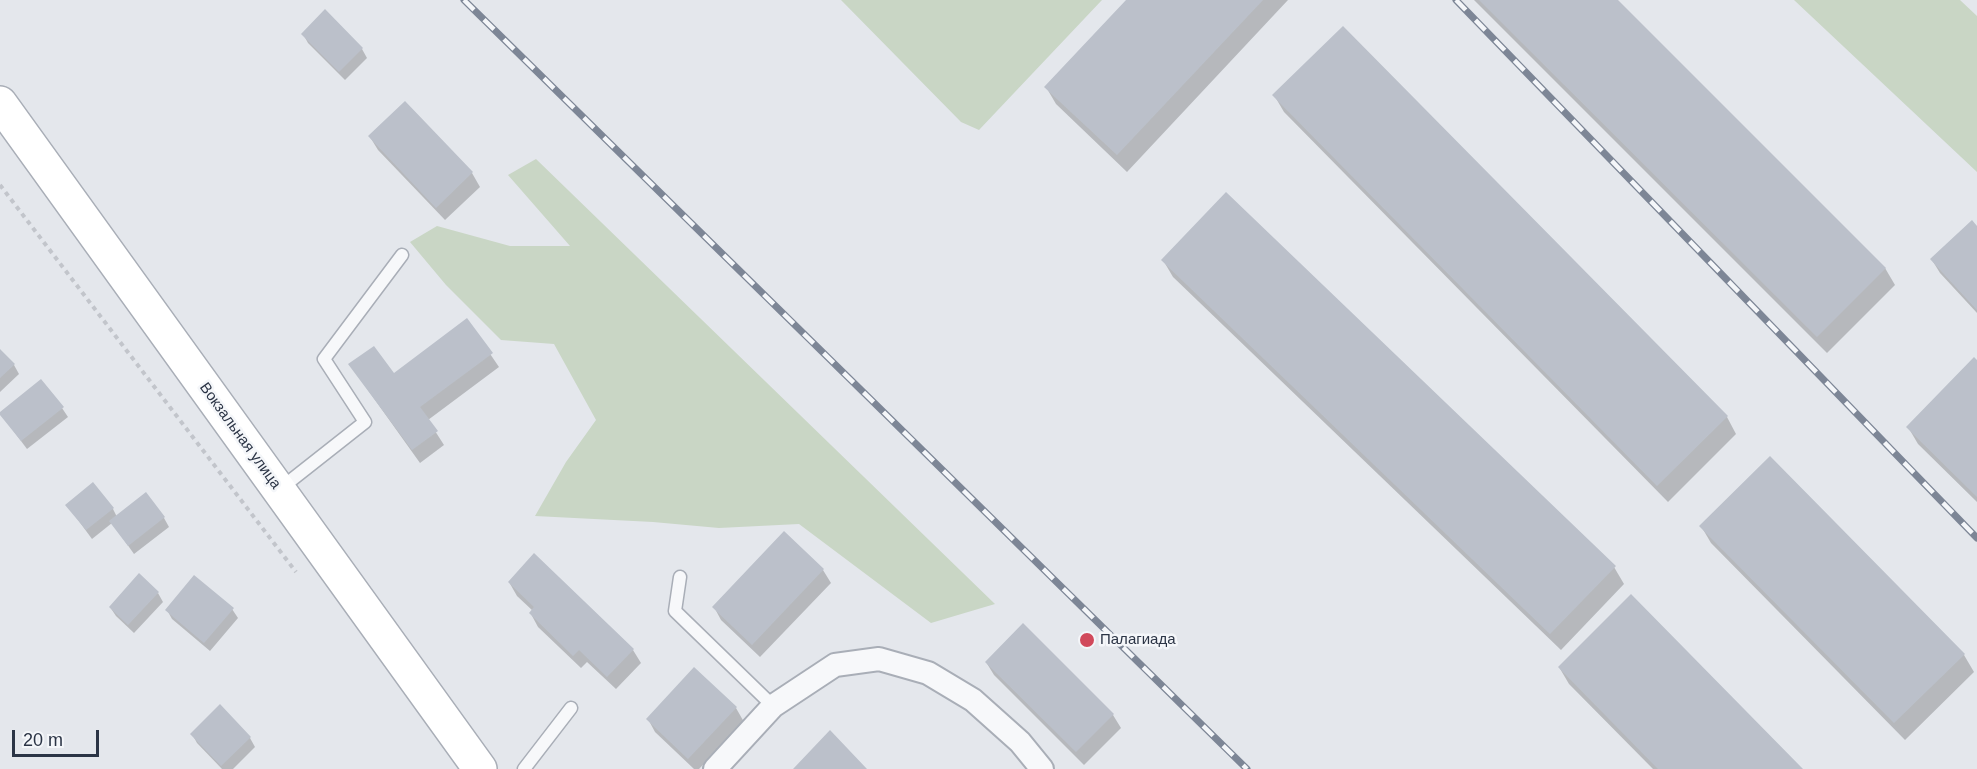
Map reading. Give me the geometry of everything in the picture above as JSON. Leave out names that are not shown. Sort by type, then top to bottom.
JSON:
[{"type":"main road","name":"Вокзальная улица","points":[[0,103],[480,769]]},
{"type":"street","points":[[715,769],[773,706],[835,664],[879,659],[928,673],[973,700],[1020,742],[1042,769]]},
{"type":"lane","points":[[279,490],[366,422],[324,359],[402,255]]},
{"type":"lane","points":[[680,578],[675,611],[773,706]]},
{"type":"lane","points":[[524,769],[571,708]]},
{"type":"path","points":[[0,185],[298,574]]},
{"type":"green space","points":[[841,0],[1102,0],[979,130],[961,122]]},
{"type":"green space","points":[[1794,0],[1960,0],[1977,16],[1977,172]]},
{"type":"green space","points":[[536,159],[995,604],[931,623],[799,524],[719,528],[535,516],[566,462],[596,420],[554,344],[501,340],[446,285],[410,242],[437,226],[510,246],[570,246],[508,175]]},
{"type":"building","points":[[1126,0],[1263,0],[1117,155],[1044,87]]},
{"type":"building","points":[[1479,0],[1618,0],[1886,268],[1817,337]]},
{"type":"building","points":[[325,9],[363,48],[339,72],[301,34]]},
{"type":"building","points":[[1343,26],[1728,416],[1657,486],[1272,95]]},
{"type":"building","points":[[405,101],[473,172],[436,208],[368,136]]},
{"type":"building","points":[[1226,192],[1616,566],[1550,634],[1161,260]]},
{"type":"building","points":[[1972,220],[1977,226],[1977,310],[1930,259]]},
{"type":"building","points":[[467,318],[493,353],[420,407],[438,431],[412,450],[348,364],[374,346],[394,373]]},
{"type":"building","points":[[0,349],[15,364],[0,378]]},
{"type":"building","points":[[1974,357],[1977,360],[1977,497],[1906,427]]},
{"type":"building","points":[[41,379],[64,407],[21,441],[0,412]]},
{"type":"building","points":[[1770,456],[1965,654],[1894,723],[1699,526]]},
{"type":"building","points":[[93,482],[114,508],[86,530],[65,505]]},
{"type":"building","points":[[146,492],[165,517],[128,546],[109,521]]},
{"type":"building","points":[[784,531],[824,569],[752,645],[712,607]]},
{"type":"building","points":[[534,553],[634,649],[607,677],[579,650],[573,656],[529,613],[534,607],[508,582]]},
{"type":"building","points":[[139,573],[159,592],[128,625],[109,607]]},
{"type":"building","points":[[194,575],[234,608],[204,643],[165,610]]},
{"type":"building","points":[[1631,594],[1803,769],[1658,769],[1558,667]]},
{"type":"building","name":"Палагиада","points":[[1023,623],[1114,714],[1076,752],[985,662]]},
{"type":"building","points":[[694,667],[737,707],[688,759],[646,719]]},
{"type":"building","points":[[220,704],[251,737],[221,766],[190,734]]},
{"type":"building","points":[[830,730],[867,769],[793,769]]},
{"type":"railway","points":[[464,0],[1247,769]]},
{"type":"railway","points":[[1456,0],[1977,538]]},
{"type":"place","name":"Палагиада","points":[[1087,640]]}]
